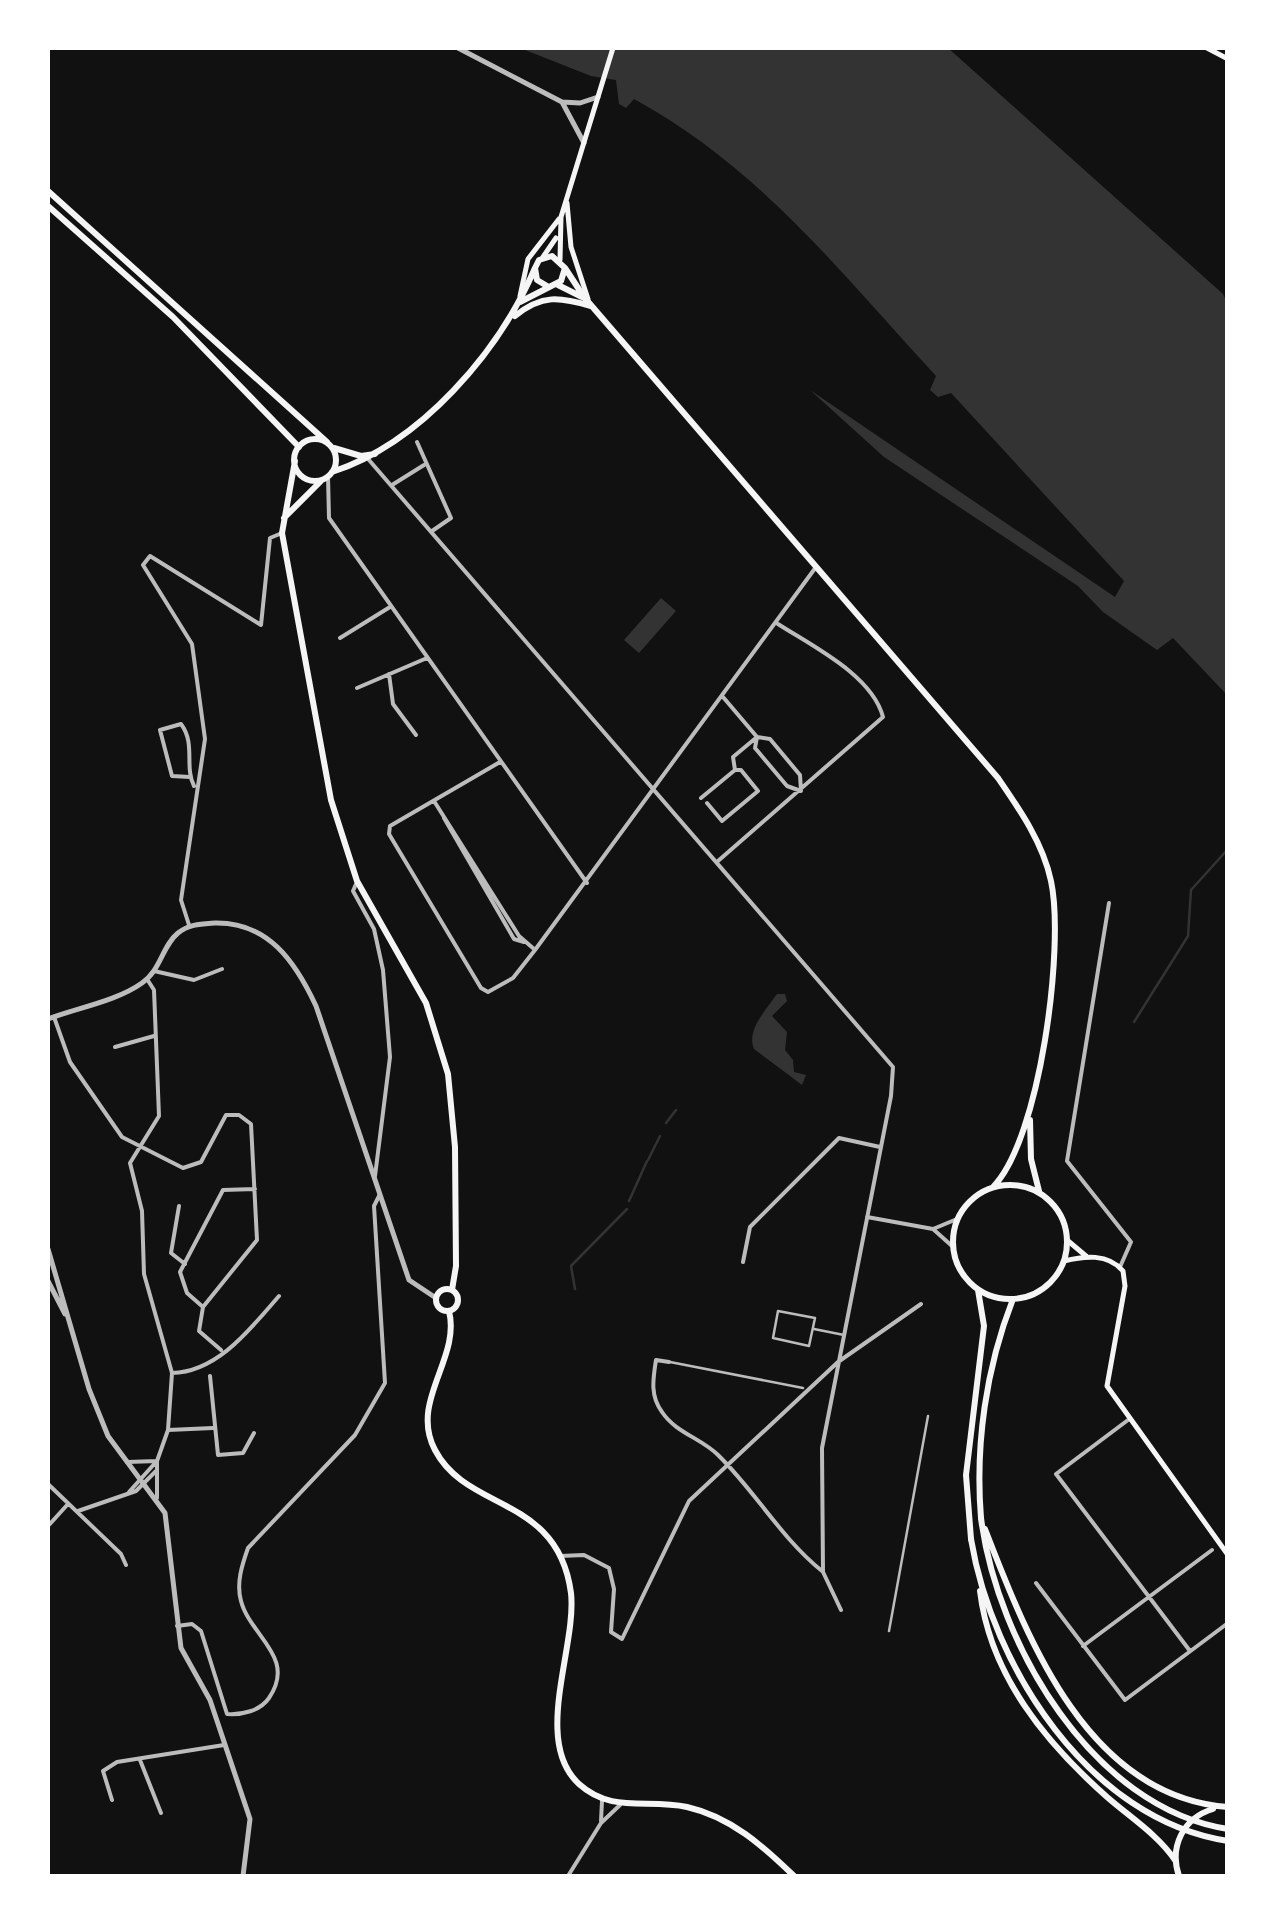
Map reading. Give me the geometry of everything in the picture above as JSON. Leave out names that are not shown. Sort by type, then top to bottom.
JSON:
[{"type":"main road","points":[[613,48],[561,217],[558,235],[563,264],[591,306],[998,778],[1031,828],[1051,880],[1057,936],[1030,1114],[1031,1158],[1039,1192]]},
{"type":"main road","points":[[1208,48],[1228,59]]},
{"type":"main road","points":[[48,191],[330,445],[336,460],[328,476],[283,519]]},
{"type":"main road","points":[[567,200],[571,247],[591,306]]},
{"type":"main road","points":[[48,206],[173,318],[299,447]]},
{"type":"main road","points":[[520,302],[521,278],[528,259],[561,217]]},
{"type":"main road","points":[[294,461],[304,478],[328,476],[372,457],[433,407],[510,320],[534,268],[558,235]]},
{"type":"main road","points":[[544,257],[563,264]]},
{"type":"main road","points":[[558,284],[563,264]]},
{"type":"main road","points":[[534,268],[537,280],[547,286]]},
{"type":"main road","points":[[520,302],[558,284],[584,297]]},
{"type":"main road","points":[[510,320],[541,299],[554,297],[591,306]]},
{"type":"main road","points":[[372,457],[309,440],[299,447],[282,533],[327,784],[357,881],[426,1003],[448,1074],[455,1147],[456,1266],[452,1290],[458,1302],[449,1311],[449,1336],[428,1408],[436,1452],[459,1476],[537,1525],[560,1556],[569,1585],[571,1615],[560,1694],[560,1744],[576,1782],[602,1801],[620,1805],[670,1804],[706,1812],[747,1834],[794,1876]]},
{"type":"main road","points":[[992,1187],[1011,1164],[1030,1114]]},
{"type":"main road","points":[[978,1290],[1014,1299],[1040,1290],[1064,1261],[1067,1240],[1056,1208],[1039,1192],[1016,1185],[992,1187],[978,1194],[957,1219],[952,1246],[957,1266],[978,1290],[984,1326],[966,1475],[984,1624],[1004,1670],[1037,1725],[1079,1772],[1156,1837],[1175,1860]]},
{"type":"main road","points":[[1067,1240],[1086,1256],[1120,1266],[1125,1286],[1107,1386],[1228,1555]]},
{"type":"main road","points":[[1064,1261],[1086,1256]]},
{"type":"main road","points":[[449,1311],[438,1307],[436,1298],[442,1290],[452,1290]]},
{"type":"main road","points":[[1014,1299],[994,1356],[983,1419],[981,1518],[990,1568],[1006,1616],[1057,1710],[1132,1786],[1185,1817],[1228,1830]]},
{"type":"main road","points":[[981,1518],[1016,1611],[1048,1674],[1094,1735],[1130,1767],[1176,1798],[1226,1807]]},
{"type":"main road","points":[[978,1574],[1014,1665],[1068,1744],[1113,1786],[1156,1816],[1198,1835],[1228,1842]]},
{"type":"main road","points":[[1179,1876],[1175,1860],[1178,1839],[1197,1816],[1226,1807]]},
{"type":"street","points":[[458,48],[562,102],[580,104],[598,97]]},
{"type":"street","points":[[562,102],[584,144]]},
{"type":"street","points":[[417,442],[424,465],[451,518],[432,531]]},
{"type":"street","points":[[372,457],[573,698],[893,1067],[822,1448],[824,1572],[841,1610]]},
{"type":"street","points":[[392,485],[424,465]]},
{"type":"street","points":[[328,476],[329,518],[587,883]]},
{"type":"street","points":[[189,926],[181,900],[205,740],[196,696],[192,644],[144,565],[150,556],[261,625],[266,551],[270,538],[282,533]]},
{"type":"street","points":[[500,762],[390,826],[388,834],[481,988],[495,990],[513,978],[587,883],[816,567]]},
{"type":"street","points":[[340,638],[390,607]]},
{"type":"street","points":[[718,861],[880,723],[880,707],[847,670],[778,624]]},
{"type":"street","points":[[358,688],[428,658]]},
{"type":"street","points":[[389,674],[393,704],[416,735]]},
{"type":"street","points":[[722,697],[756,737],[770,739],[800,775],[800,791]]},
{"type":"street","points":[[190,778],[172,776],[160,730],[181,724],[188,732],[190,778],[196,789]]},
{"type":"street","points":[[756,737],[755,748],[786,786],[800,791]]},
{"type":"street","points":[[734,770],[733,757],[756,737]]},
{"type":"street","points":[[701,798],[734,770],[740,770],[758,791],[722,821],[707,803]]},
{"type":"street","points":[[434,801],[524,942],[536,950]]},
{"type":"street","points":[[357,881],[353,891],[374,929],[383,970],[390,1057],[374,1180]]},
{"type":"street","points":[[1109,903],[1067,1162],[1131,1242],[1120,1266]]},
{"type":"street","points":[[221,1350],[199,1331],[204,1307],[254,1248],[253,1130],[246,1120],[226,1115],[201,1162],[183,1168],[122,1137],[82,1082],[50,1018],[125,992],[147,979],[171,939],[189,926],[252,927],[280,948],[305,982],[409,1280],[436,1298]]},
{"type":"street","points":[[154,971],[194,980],[211,978],[222,969]]},
{"type":"street","points":[[147,979],[154,990],[159,1116],[130,1162],[142,1211],[144,1274],[172,1372],[168,1430],[156,1471],[156,1498]]},
{"type":"street","points":[[115,1047],[154,1036]]},
{"type":"street","points":[[743,1262],[750,1227],[839,1138],[880,1147]]},
{"type":"street","points":[[204,1307],[187,1293],[180,1272],[223,1190],[255,1189]]},
{"type":"street","points":[[177,1626],[192,1624],[201,1631],[227,1714],[240,1714],[267,1701],[276,1684],[278,1665],[274,1651],[242,1605],[242,1568],[248,1548],[355,1435],[385,1383],[374,1206],[379,1196]]},
{"type":"street","points":[[179,1206],[171,1253],[185,1264]]},
{"type":"street","points":[[867,1217],[933,1229],[952,1246]]},
{"type":"street","points":[[933,1229],[957,1219]]},
{"type":"street","points":[[48,1250],[90,1390],[124,1462],[156,1498],[169,1526],[177,1626],[187,1663],[210,1700],[250,1819],[243,1876]]},
{"type":"street","points":[[48,1281],[66,1317]]},
{"type":"street","points":[[172,1372],[201,1368],[221,1350],[238,1344],[280,1296]]},
{"type":"street","points":[[560,1556],[598,1560],[612,1574],[611,1632],[622,1638],[680,1513],[838,1362],[921,1304]]},
{"type":"street","points":[[778,1311],[815,1318],[813,1329],[809,1346],[773,1338],[778,1311]]},
{"type":"street","points":[[813,1329],[844,1335]]},
{"type":"street","points":[[803,1388],[656,1360],[652,1382],[662,1413],[728,1465],[802,1555],[824,1572]]},
{"type":"street","points":[[210,1376],[218,1455],[243,1454],[254,1433]]},
{"type":"street","points":[[889,1631],[928,1416]]},
{"type":"street","points":[[1128,1420],[1056,1474],[1190,1651]]},
{"type":"street","points":[[168,1430],[216,1428]]},
{"type":"street","points":[[124,1462],[158,1461]]},
{"type":"street","points":[[142,1481],[158,1461]]},
{"type":"street","points":[[78,1511],[126,1496],[156,1471]]},
{"type":"street","points":[[48,1484],[121,1554],[126,1565]]},
{"type":"street","points":[[48,1526],[68,1503]]},
{"type":"street","points":[[1084,1646],[1212,1550]]},
{"type":"street","points":[[1036,1583],[1124,1700],[1228,1623]]},
{"type":"street","points":[[112,1800],[103,1771],[117,1762],[225,1745]]},
{"type":"street","points":[[140,1760],[161,1813]]},
{"type":"street","points":[[601,1823],[602,1801]]},
{"type":"street","points":[[568,1876],[601,1823],[620,1805]]},
{"type":"shaded area","points":[[520,48],[948,48],[1223,294],[1228,305],[1227,695],[1173,638],[1157,650],[1103,612],[1078,586],[884,457],[810,390],[1115,597],[1124,581],[951,393],[938,397],[930,390],[936,376],[832,261],[759,189],[679,126],[634,99],[626,108],[619,104],[616,80],[591,76]]},
{"type":"shaded area","points":[[661,598],[676,611],[639,653],[624,640]]},
{"type":"shaded area","points":[[777,994],[785,994],[787,1001],[772,1016],[787,1032],[785,1050],[793,1060],[794,1072],[806,1075],[802,1085],[754,1049],[752,1042],[755,1027]]},
{"type":"waterway","points":[[1134,1022],[1188,936],[1191,890],[1228,849]]},
{"type":"waterway","points":[[666,1123],[676,1110]]},
{"type":"waterway","points":[[648,1160],[660,1136]]},
{"type":"waterway","points":[[629,1201],[647,1161]]},
{"type":"waterway","points":[[575,1289],[571,1266],[627,1209]]}]
